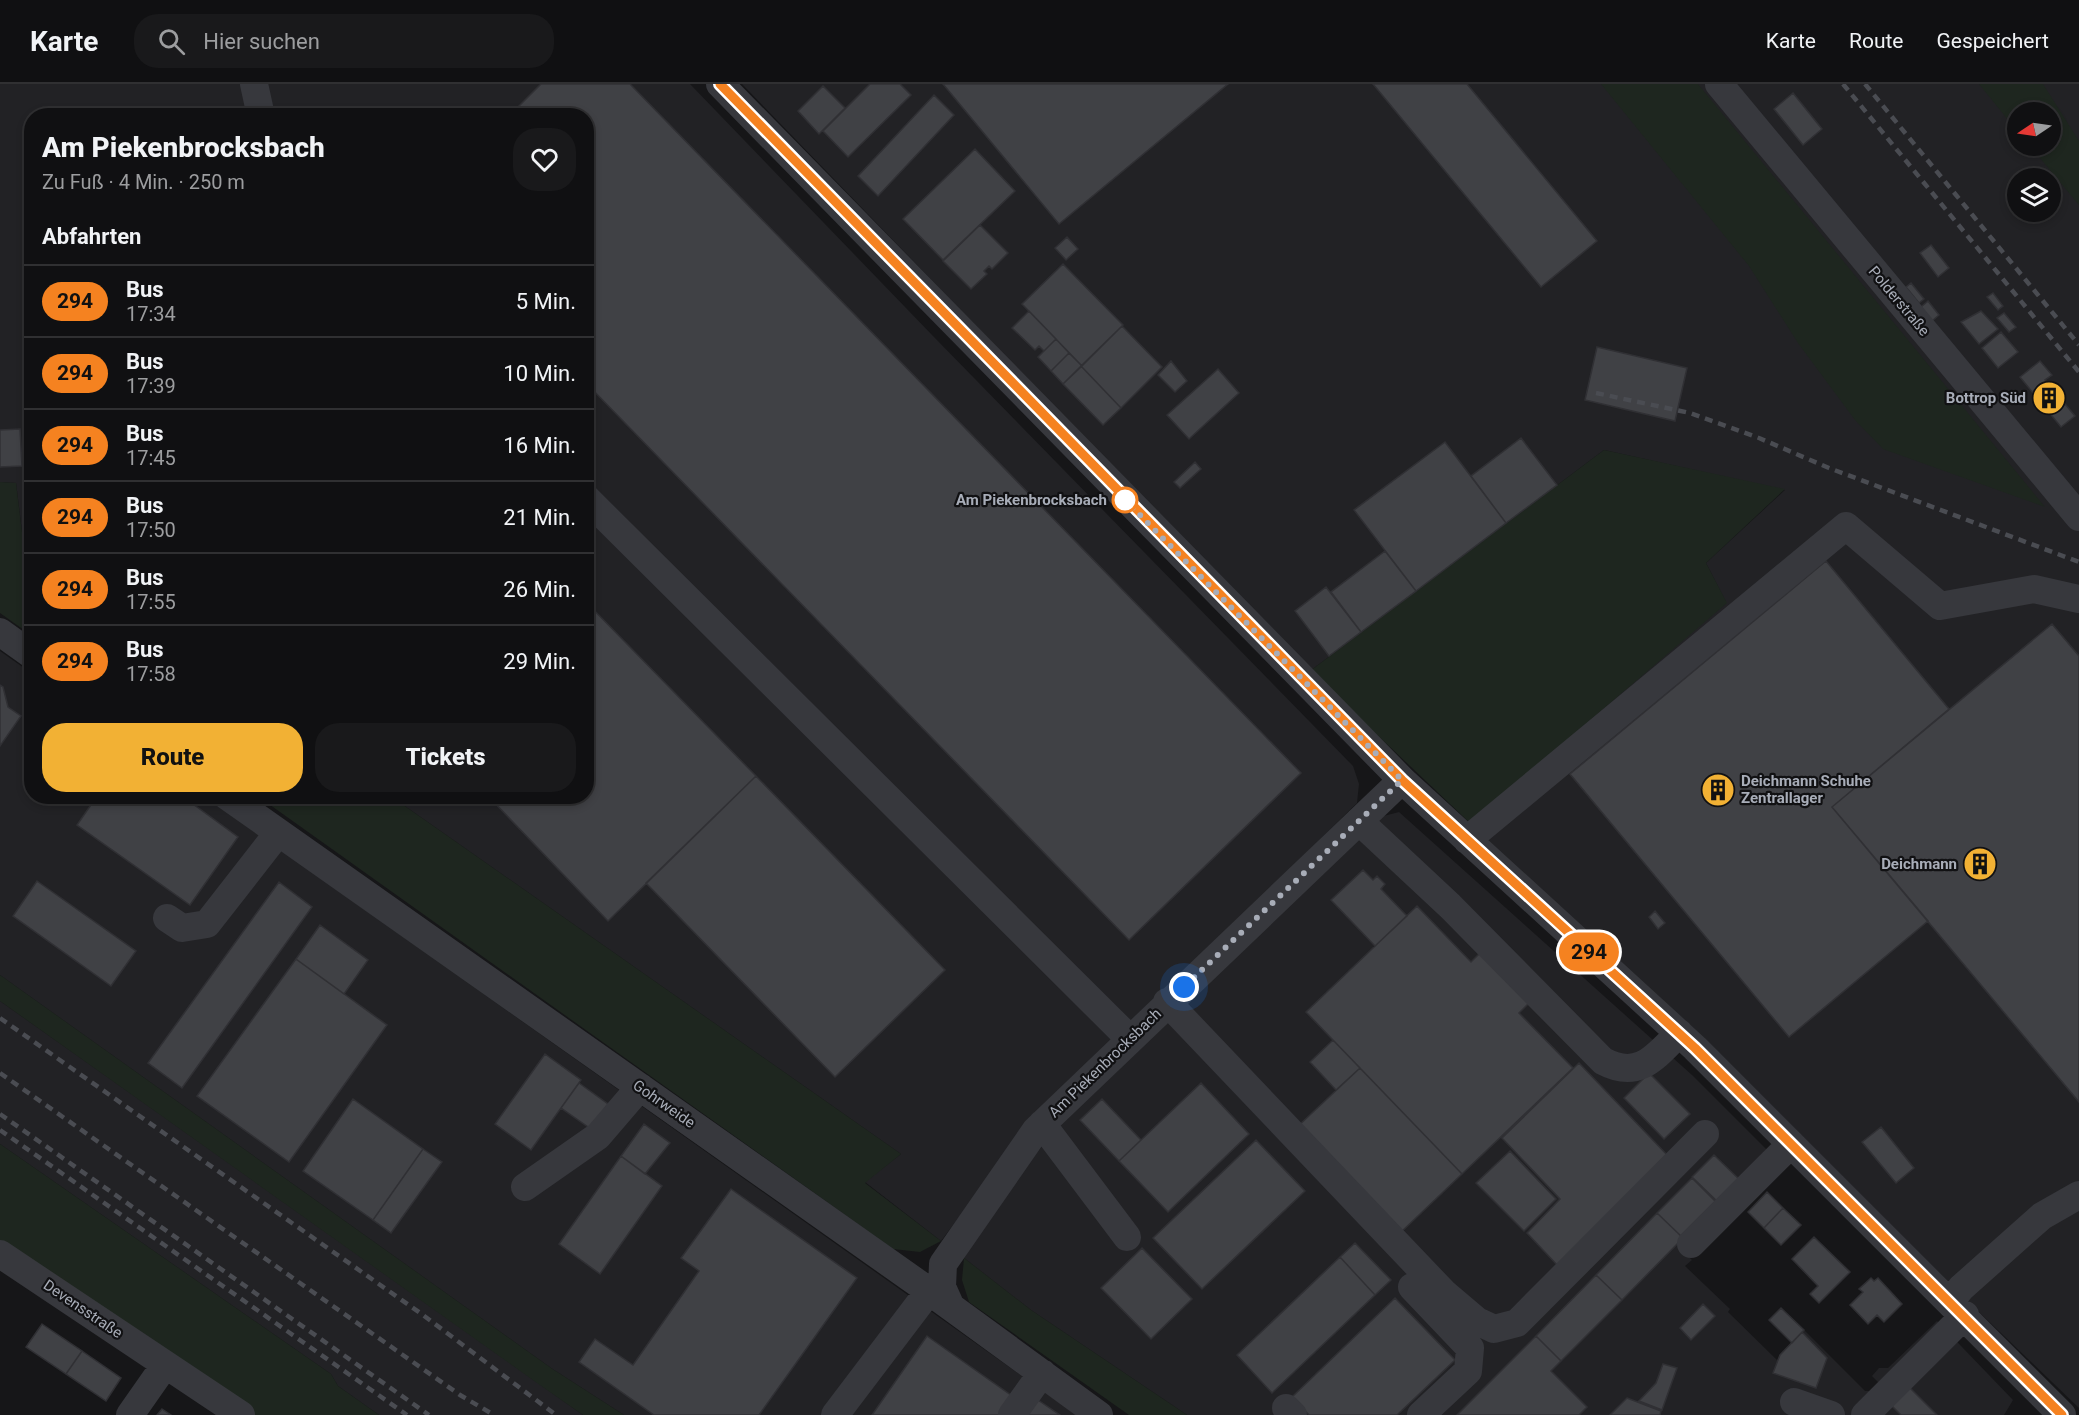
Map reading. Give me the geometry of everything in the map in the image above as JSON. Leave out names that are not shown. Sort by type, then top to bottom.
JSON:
[{"type":"street","points":[[254,84],[259,108]]},
{"type":"street","points":[[720,84],[1402,780],[1679,1033],[1958,1308],[2062,1415]]},
{"type":"street","name":"Polderstraße","points":[[1719,84],[2079,517]]},
{"type":"street","points":[[594,506],[1130,1039]]},
{"type":"street","points":[[1467,840],[1846,526],[1940,606],[2034,589],[2079,599]]},
{"type":"street","points":[[0,632],[24,649]]},
{"type":"street","name":"Am Piekenbrocksbach","points":[[940,1298],[943,1264],[1042,1124],[1402,780]]},
{"type":"street","name":"Gohrweide","points":[[238,804],[940,1298],[1099,1415]]},
{"type":"street","points":[[1359,821],[1450,906],[1603,1061],[1627,1069],[1644,1065],[1652,1061],[1679,1033]]},
{"type":"street","points":[[167,918],[182,928],[207,924],[278,832]]},
{"type":"street","points":[[1161,1009],[1444,1293],[1477,1321],[1494,1329],[1517,1323],[1705,1134]]},
{"type":"street","points":[[1161,1009],[1470,1348],[1468,1371],[1421,1415]]},
{"type":"street","points":[[525,1187],[598,1136],[640,1087]]},
{"type":"street","points":[[1042,1124],[1126,1237]]},
{"type":"street","points":[[1691,1244],[1791,1144]]},
{"type":"street","points":[[1865,1415],[1958,1308],[1961,1288],[2042,1216],[2079,1195]]},
{"type":"street","name":"Devensstraße","points":[[0,1254],[241,1415]]},
{"type":"street","points":[[835,1415],[940,1298]]},
{"type":"street","points":[[130,1415],[165,1365]]},
{"type":"street","points":[[1012,1415],[1042,1373]]},
{"type":"street","points":[[1794,1402],[1831,1415]]},
{"type":"shaded area","points":[[0,84],[690,84],[1353,766],[1359,784],[1357,803],[1031,1122],[941,1241],[865,1182],[901,1154],[402,804],[594,804],[594,108],[24,108],[24,540],[16,483],[0,482]]},
{"type":"shaded area","points":[[742,84],[2079,84],[2079,1408],[1470,823],[1726,602],[1706,563],[1785,490],[1604,450],[1310,671]]},
{"type":"shaded area","points":[[1601,84],[1698,84],[2045,507],[1883,449],[1855,420],[1798,343],[1749,266]]},
{"type":"shaded area","points":[[1979,84],[2043,84],[2054,102],[2007,102],[2007,119]]},
{"type":"shaded area","points":[[2061,112],[2079,141],[2079,205],[2061,183],[2061,168],[2048,168],[2038,156],[2061,156]]},
{"type":"shaded area","points":[[1604,450],[1785,489],[1706,563],[1727,603],[1470,823],[1310,671]]},
{"type":"shaded area","points":[[0,482],[16,483],[24,540],[24,630],[0,613]]},
{"type":"shaded area","points":[[0,651],[24,668],[24,804],[216,804],[1077,1415],[624,1415],[551,1368],[0,975]]},
{"type":"shaded area","points":[[269,804],[402,804],[901,1154],[865,1183],[941,1241],[920,1252],[893,1249]]},
{"type":"shaded area","points":[[1399,812],[1692,1075],[1780,1163],[1689,1257],[1692,1260],[1685,1266],[1730,1309],[1728,1312],[1777,1360],[1804,1330],[1865,1391],[1876,1391],[1880,1384],[1872,1376],[1879,1368],[1888,1368],[1937,1321],[2013,1400],[2004,1415],[1187,1415],[1031,1310],[964,1258],[995,1206],[1061,1122],[1380,817]]},
{"type":"shaded area","points":[[0,975],[551,1368],[624,1415],[583,1415],[537,1383],[0,1001]]},
{"type":"shaded area","points":[[0,1001],[583,1415],[379,1415],[338,1386],[331,1374],[0,1144]]},
{"type":"shaded area","points":[[0,1144],[331,1374],[338,1386],[379,1415],[255,1415],[0,1247]]},
{"type":"shaded area","points":[[964,1258],[1031,1310],[1187,1415],[1129,1415],[969,1302],[962,1280]]},
{"type":"building","points":[[541,84],[630,84],[1301,773],[1129,940],[594,391],[594,108],[517,108]]},
{"type":"building","points":[[870,84],[900,84],[911,95],[848,157],[823,131]]},
{"type":"building","points":[[943,84],[1228,84],[1059,224]]},
{"type":"building","points":[[1373,84],[1467,84],[1597,241],[1541,287]]},
{"type":"building","points":[[823,86],[845,108],[819,134],[798,111]]},
{"type":"building","points":[[1793,93],[1822,129],[1803,145],[1774,109]]},
{"type":"building","points":[[934,95],[954,115],[878,196],[858,176]]},
{"type":"building","points":[[975,149],[1015,191],[943,260],[903,219]]},
{"type":"building","points":[[980,225],[1008,253],[992,269],[989,266],[984,271],[987,274],[971,289],[943,261]]},
{"type":"building","points":[[1067,237],[1078,249],[1066,260],[1055,248]]},
{"type":"building","points":[[1931,245],[1949,268],[1938,277],[1920,253]]},
{"type":"building","points":[[1063,264],[1123,325],[1082,366],[1022,304]]},
{"type":"building","points":[[1911,283],[1924,299],[1919,303],[1906,287]]},
{"type":"building","points":[[1993,293],[2003,306],[1998,310],[1987,297]]},
{"type":"building","points":[[1928,301],[1939,315],[1932,321],[1921,307]]},
{"type":"building","points":[[1029,311],[1056,339],[1044,351],[1039,346],[1035,350],[1012,328]]},
{"type":"building","points":[[1981,311],[1998,329],[1979,344],[1961,322]]},
{"type":"building","points":[[2004,313],[2016,327],[2009,332],[1997,318]]},
{"type":"building","points":[[1122,326],[1162,367],[1121,408],[1081,366]]},
{"type":"building","points":[[2001,332],[2018,352],[1998,368],[1982,348]]},
{"type":"building","points":[[1056,339],[1069,353],[1051,371],[1038,357]]},
{"type":"building","points":[[1597,347],[1687,368],[1675,421],[1585,400]]},
{"type":"building","points":[[1069,353],[1082,366],[1063,384],[1051,371]]},
{"type":"building","points":[[1171,361],[1187,381],[1175,392],[1158,375]]},
{"type":"building","name":"Bottrop Süd","points":[[2040,361],[2052,375],[2045,380],[2075,416],[2061,427],[2020,377]]},
{"type":"building","points":[[1081,366],[1121,408],[1103,425],[1063,384]]},
{"type":"building","points":[[1218,369],[1239,393],[1189,439],[1167,415]]},
{"type":"building","points":[[20,429],[22,466],[0,467],[0,430]]},
{"type":"building","points":[[1521,438],[1557,485],[1506,523],[1471,476]]},
{"type":"building","points":[[1445,442],[1506,523],[1416,591],[1354,510]]},
{"type":"building","points":[[1195,462],[1201,469],[1180,488],[1174,482]]},
{"type":"building","points":[[1385,551],[1416,591],[1361,632],[1331,592]]},
{"type":"building","name":"Deichmann Schuhe Zentrallager","points":[[1826,561],[1949,709],[1832,807],[1928,921],[1789,1037],[1570,774]]},
{"type":"building","points":[[1326,587],[1361,632],[1329,656],[1295,611]]},
{"type":"building","points":[[594,610],[756,776],[608,921],[496,804],[594,804]]},
{"type":"building","name":"Deichmann","points":[[2052,624],[2079,656],[2079,1102],[1832,807]]},
{"type":"building","points":[[0,685],[3,687],[8,707],[21,716],[0,746]]},
{"type":"building","points":[[756,776],[945,970],[835,1077],[646,883]]},
{"type":"building","points":[[91,804],[193,804],[238,837],[190,905],[77,825]]},
{"type":"building","points":[[1363,870],[1373,880],[1377,876],[1385,884],[1381,889],[1407,916],[1375,946],[1331,900]]},
{"type":"building","points":[[37,881],[136,951],[111,986],[13,916]]},
{"type":"building","points":[[279,882],[312,907],[182,1088],[148,1063]]},
{"type":"building","points":[[1417,906],[1471,962],[1483,950],[1531,1001],[1519,1013],[1573,1068],[1462,1174],[1306,1012]]},
{"type":"building","points":[[1655,911],[1665,923],[1658,929],[1649,917]]},
{"type":"building","points":[[320,925],[368,960],[344,994],[296,959]]},
{"type":"building","points":[[296,959],[387,1025],[289,1162],[197,1096]]},
{"type":"building","points":[[1333,1040],[1360,1068],[1336,1090],[1310,1062]]},
{"type":"building","points":[[545,1054],[581,1080],[531,1150],[495,1124]]},
{"type":"building","points":[[1579,1063],[1671,1159],[1559,1267],[1527,1233],[1560,1199],[1502,1138]]},
{"type":"building","points":[[1360,1068],[1462,1174],[1398,1235],[1296,1128]]},
{"type":"building","points":[[1649,1073],[1690,1114],[1664,1139],[1624,1098]]},
{"type":"building","points":[[579,1083],[608,1104],[591,1129],[561,1108]]},
{"type":"building","points":[[1201,1083],[1249,1134],[1168,1212],[1119,1161]]},
{"type":"building","points":[[353,1099],[423,1149],[373,1220],[303,1171]]},
{"type":"building","points":[[1102,1099],[1141,1140],[1119,1161],[1080,1120]]},
{"type":"building","points":[[644,1124],[670,1143],[645,1174],[621,1156]]},
{"type":"building","points":[[1881,1127],[1914,1168],[1896,1183],[1862,1142]]},
{"type":"building","points":[[1256,1140],[1305,1191],[1202,1289],[1153,1238]]},
{"type":"building","points":[[423,1149],[442,1162],[391,1233],[373,1220]]},
{"type":"building","points":[[1510,1151],[1556,1199],[1524,1231],[1476,1183]]},
{"type":"building","points":[[1714,1155],[1743,1183],[1721,1205],[1692,1177]]},
{"type":"building","points":[[621,1156],[662,1186],[600,1274],[559,1244]]},
{"type":"building","points":[[1692,1178],[1717,1203],[1683,1238],[1657,1213]]},
{"type":"building","points":[[731,1189],[857,1278],[759,1415],[654,1415],[579,1362],[595,1339],[633,1365],[699,1271],[681,1258]]},
{"type":"building","points":[[1767,1192],[1783,1208],[1764,1228],[1748,1212]]},
{"type":"building","points":[[1783,1208],[1801,1225],[1781,1245],[1764,1228]]},
{"type":"building","points":[[1657,1213],[1683,1238],[1622,1300],[1596,1275]]},
{"type":"building","points":[[1814,1237],[1850,1272],[1819,1303],[1810,1294],[1818,1286],[1792,1259]]},
{"type":"building","points":[[1355,1243],[1391,1280],[1375,1295],[1340,1257]]},
{"type":"building","points":[[1142,1248],[1192,1299],[1151,1339],[1101,1288]]},
{"type":"building","points":[[1340,1257],[1375,1295],[1272,1393],[1237,1355]]},
{"type":"building","points":[[1596,1275],[1622,1300],[1561,1361],[1536,1336]]},
{"type":"building","points":[[1871,1278],[1874,1281],[1878,1278],[1902,1304],[1884,1322],[1877,1315],[1868,1324],[1850,1305],[1863,1292],[1859,1289]]},
{"type":"building","points":[[1395,1298],[1455,1360],[1397,1415],[1309,1415],[1292,1397]]},
{"type":"building","points":[[1703,1304],[1715,1316],[1691,1340],[1680,1328]]},
{"type":"building","points":[[1781,1308],[1804,1330],[1792,1343],[1769,1320]]},
{"type":"building","points":[[42,1324],[82,1351],[66,1374],[26,1347]]},
{"type":"building","points":[[1802,1332],[1827,1358],[1816,1388],[1773,1373],[1780,1355]]},
{"type":"building","points":[[927,1336],[1015,1398],[1003,1415],[872,1415]]},
{"type":"building","points":[[1536,1336],[1561,1361],[1551,1371],[1587,1407],[1579,1415],[1457,1415]]},
{"type":"building","points":[[82,1351],[121,1378],[106,1401],[66,1374]]},
{"type":"building","points":[[1663,1364],[1677,1368],[1662,1410],[1639,1401],[1656,1383]]},
{"type":"building","points":[[1907,1385],[1937,1415],[1901,1415],[1889,1403]]},
{"type":"building","points":[[1035,1398],[1060,1415],[1023,1415]]},
{"type":"building","points":[[1627,1398],[1661,1411],[1660,1415],[1610,1415]]},
{"type":"building","points":[[162,1409],[171,1415],[157,1415]]},
{"type":"railway","points":[[1843,84],[2079,372]]},
{"type":"railway","points":[[1865,84],[2079,345]]},
{"type":"railway","points":[[1596,393],[1690,413],[2079,562]]},
{"type":"railway","points":[[0,1018],[423,1315],[556,1415]]},
{"type":"railway","points":[[0,1073],[460,1395],[494,1415]]},
{"type":"railway","points":[[0,1114],[429,1415]]},
{"type":"railway","points":[[0,1130],[407,1415]]},
{"type":"bus line","name":"294","points":[[720,84],[1124,499],[1402,780],[1695,1048],[2062,1415]]},
{"type":"place","name":"Bottrop Süd","points":[[2049,398]]},
{"type":"place","name":"Am Piekenbrocksbach","points":[[1125,500]]},
{"type":"place","name":"Deichmann Schuhe Zentrallager","points":[[1718,790]]},
{"type":"place","name":"Deichmann","points":[[1980,864]]},
{"type":"route","points":[[1125,500],[1402,780],[1184,987]]}]
